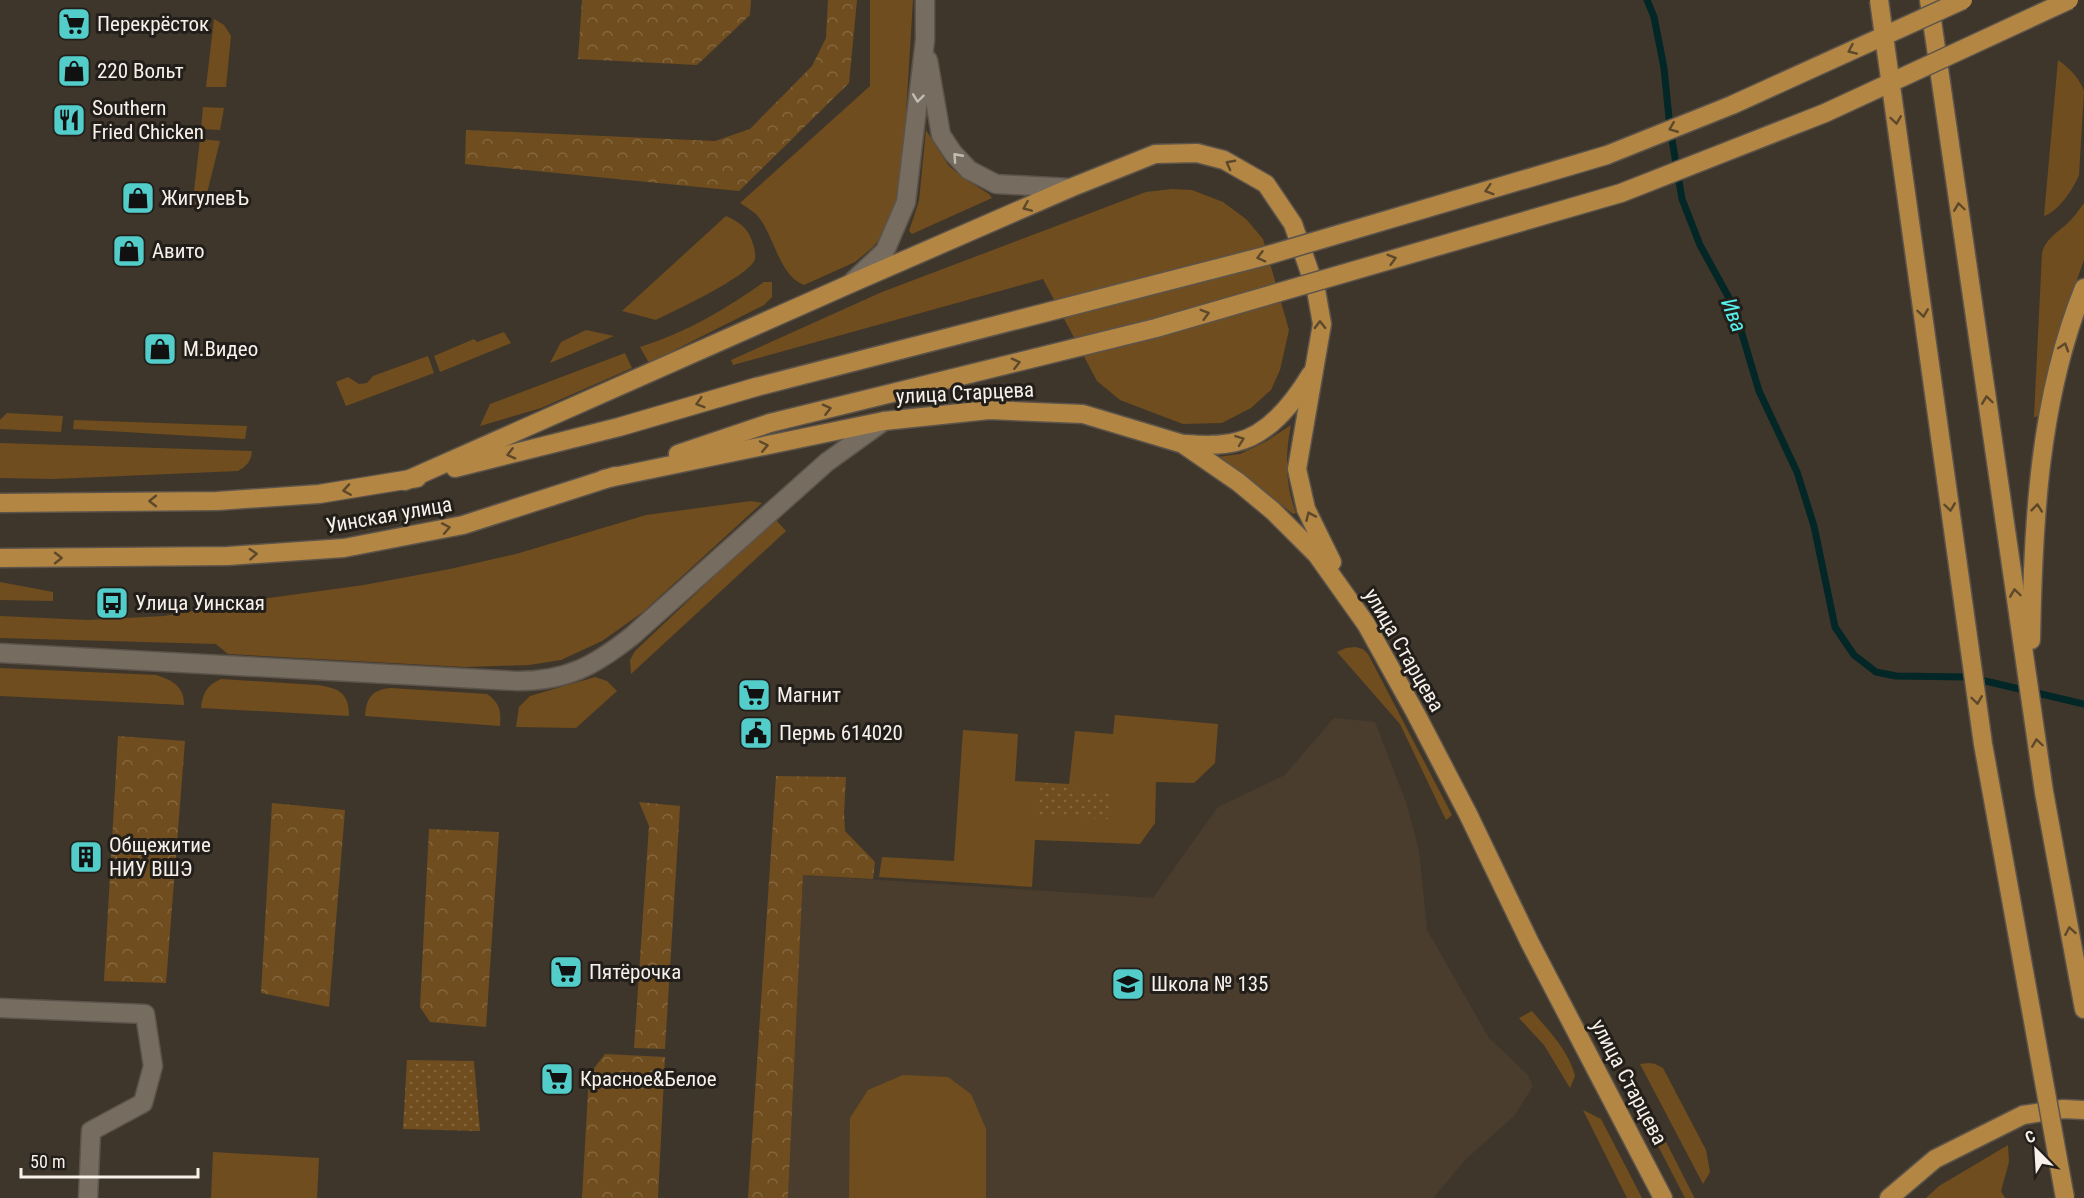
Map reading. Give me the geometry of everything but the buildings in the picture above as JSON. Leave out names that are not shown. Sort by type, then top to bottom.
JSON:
[{"type":"main road","points":[[1879,0],[1983,744],[2065,1198]]},
{"type":"main road","points":[[1929,0],[2044,792],[2084,1009]]},
{"type":"main road","name":"Уинская улица","points":[[0,503],[217,501],[319,494],[405,481],[619,427],[756,387],[1265,256],[1607,154],[1732,105],[1963,0]]},
{"type":"main road","name":"Уинская улица","points":[[0,558],[228,556],[344,548],[463,525],[770,423],[1156,328],[1621,192],[1825,113],[2069,0]]},
{"type":"main road","points":[[405,481],[1070,188],[1155,154],[1197,153],[1224,160],[1266,184],[1293,224],[1316,290],[1322,324],[1300,447],[1299,479],[1306,509],[1325,550],[1366,624]]},
{"type":"main road","points":[[2030,693],[2036,510],[2051,404],[2060,360],[2084,288]]},
{"type":"main road","points":[[1183,444],[1211,446],[1238,442],[1264,429],[1286,409],[1301,391],[1314,368]]},
{"type":"main road","name":"улица Старцева","points":[[604,479],[884,421],[989,410],[1083,414],[1183,444],[1238,482],[1273,511],[1317,555],[1366,624],[1422,724],[1530,943],[1664,1198]]},
{"type":"main road","points":[[1889,1198],[1935,1159],[2023,1115],[2063,1109],[2084,1110]]},
{"type":"street","points":[[852,283],[885,251],[906,202],[925,40],[925,0]]},
{"type":"street","points":[[925,40],[941,135],[953,153],[969,170],[996,184],[1070,188]]},
{"type":"street","points":[[0,652],[517,681],[540,681],[561,677],[605,658],[827,462],[884,421]]},
{"type":"street","points":[[0,1008],[145,1014],[153,1066],[143,1102],[91,1131],[88,1198]]},
{"type":"shaded area","name":"Школа № 135","points":[[1334,718],[1375,722],[1407,805],[1419,851],[1427,930],[1489,1038],[1528,1075],[1533,1086],[1514,1116],[1466,1159],[1433,1198],[788,1198],[803,875],[1153,898],[1218,807],[1285,775]]},
{"type":"green space","points":[[582,0],[751,0],[750,15],[697,65],[578,59]]},
{"type":"green space","points":[[828,0],[857,0],[849,83],[739,191],[465,164],[466,130],[715,141],[750,129],[812,66],[826,38]]},
{"type":"green space","points":[[870,0],[913,0],[901,194],[886,232],[872,248],[855,262],[804,285],[788,272],[756,214],[740,203],[870,86]]},
{"type":"green space","points":[[214,19],[224,25],[231,36],[226,87],[206,87]]},
{"type":"green space","points":[[2058,60],[2073,73],[2084,91],[2079,175],[2060,205],[2044,216]]},
{"type":"green space","points":[[203,107],[224,108],[220,130],[201,129]]},
{"type":"green space","points":[[926,130],[948,165],[992,198],[912,234],[909,231],[919,201]]},
{"type":"green space","points":[[200,139],[220,141],[203,209],[192,208]]},
{"type":"green space","points":[[1172,189],[1192,190],[1223,202],[1246,219],[1263,239],[1289,330],[1280,370],[1271,390],[1251,408],[1222,423],[1183,424],[1120,400],[1097,381],[1043,279],[733,365],[731,360],[882,292],[1146,192]]},
{"type":"green space","points":[[2084,203],[2084,260],[2059,330],[2039,416],[2034,417],[2042,253],[2049,240],[2070,221]]},
{"type":"green space","points":[[726,216],[735,220],[750,236],[755,259],[750,266],[726,283],[656,320],[622,311]]},
{"type":"green space","points":[[764,282],[772,282],[772,297],[764,305],[649,363],[640,347],[673,335],[705,319]]},
{"type":"green space","points":[[586,330],[614,336],[550,363],[561,342]]},
{"type":"green space","points":[[504,332],[511,343],[440,372],[434,356],[474,339],[477,342]]},
{"type":"green space","points":[[625,353],[632,368],[541,408],[480,426],[490,404]]},
{"type":"green space","points":[[428,356],[434,373],[346,406],[336,382],[348,377],[359,384],[367,383],[373,376]]},
{"type":"green space","points":[[7,413],[63,416],[61,432],[0,429],[0,420]]},
{"type":"green space","points":[[74,420],[247,426],[245,439],[73,429]]},
{"type":"green space","points":[[1291,425],[1287,469],[1296,513],[1293,514],[1243,474],[1217,457],[1240,454],[1265,442]]},
{"type":"green space","points":[[0,443],[252,451],[248,463],[238,471],[53,479],[0,478]]},
{"type":"green space","points":[[751,501],[762,503],[643,612],[602,641],[561,660],[529,665],[465,667],[228,654],[216,644],[0,638],[0,616],[88,620],[164,616],[246,601],[364,585],[450,569],[516,554],[646,515]]},
{"type":"green space","points":[[775,519],[786,531],[631,674],[630,660],[635,651]]},
{"type":"green space","points":[[0,582],[53,592],[53,601],[0,600]]},
{"type":"green space","points":[[1355,647],[1363,649],[1368,654],[1452,815],[1446,820],[1400,724],[1337,652]]},
{"type":"green space","points":[[0,668],[156,675],[167,679],[179,688],[184,705],[0,696]]},
{"type":"green space","points":[[595,677],[607,681],[617,691],[576,728],[516,727],[519,707],[530,696]]},
{"type":"green space","points":[[221,679],[317,685],[331,688],[344,696],[349,716],[201,708],[206,690]]},
{"type":"green space","points":[[390,688],[487,694],[499,708],[500,726],[365,716],[371,696]]},
{"type":"green space","points":[[1115,715],[1218,724],[1215,763],[1194,783],[1156,782],[1155,823],[1140,844],[1035,840],[1032,887],[879,877],[882,857],[954,861],[963,730],[1018,734],[1015,781],[1069,784],[1075,731],[1113,734]]},
{"type":"green space","points":[[118,736],[185,741],[166,983],[104,981]]},
{"type":"green space","points":[[776,776],[846,777],[845,831],[875,862],[873,879],[803,875],[788,1198],[748,1198]]},
{"type":"green space","points":[[1040,783],[1076,785],[1076,791],[1109,791],[1111,819],[1039,816]]},
{"type":"green space","points":[[639,802],[680,806],[665,1049],[634,1048],[649,826]]},
{"type":"green space","points":[[272,803],[345,810],[329,1007],[261,993]]},
{"type":"green space","points":[[429,829],[499,832],[486,1027],[430,1022],[420,1007]]},
{"type":"green space","points":[[1532,1011],[1568,1058],[1575,1076],[1570,1088],[1544,1045],[1519,1018]]},
{"type":"green space","points":[[605,1054],[665,1057],[658,1198],[582,1198],[589,1075]]},
{"type":"green space","points":[[407,1060],[474,1061],[480,1131],[403,1129]]},
{"type":"green space","points":[[1649,1063],[1663,1068],[1706,1150],[1710,1172],[1703,1184],[1640,1064]]},
{"type":"green space","points":[[1631,1073],[1694,1198],[1685,1198],[1628,1088]]},
{"type":"green space","points":[[903,1075],[948,1077],[971,1094],[986,1129],[986,1198],[849,1198],[850,1118],[868,1090]]},
{"type":"green space","points":[[1583,1110],[1601,1119],[1642,1198],[1627,1198]]},
{"type":"green space","points":[[2008,1145],[2009,1162],[2001,1191],[2005,1198],[1926,1198],[1939,1186]]},
{"type":"green space","points":[[213,1152],[319,1158],[317,1198],[211,1198]]},
{"type":"waterway","name":"Ива","points":[[1647,0],[1654,17],[1664,68],[1670,128],[1682,199],[1700,245],[1734,307],[1759,391],[1797,472],[1814,526],[1835,627],[1854,655],[1876,672],[1896,676],[1968,677],[2084,704]]},
{"type":"place","name":"Перекрёсток","points":[[74,24]]},
{"type":"place","name":"220 Вольт","points":[[74,71]]},
{"type":"place","name":"Southern Fried Chicken","points":[[69,120]]},
{"type":"place","name":"ЖигулевЪ","points":[[138,198]]},
{"type":"place","name":"Авито","points":[[129,251]]},
{"type":"place","name":"М.Видео","points":[[160,349]]},
{"type":"place","name":"Улица Уинская","points":[[112,603]]},
{"type":"place","name":"Магнит","points":[[754,695]]},
{"type":"place","name":"Пермь 614020","points":[[756,733]]},
{"type":"place","name":"Общежитие НИУ ВШЭ","points":[[86,857]]},
{"type":"place","name":"Пятёрочка","points":[[566,972]]},
{"type":"place","name":"Школа № 135","points":[[1128,984]]},
{"type":"place","name":"Красное&Белое","points":[[557,1079]]}]
